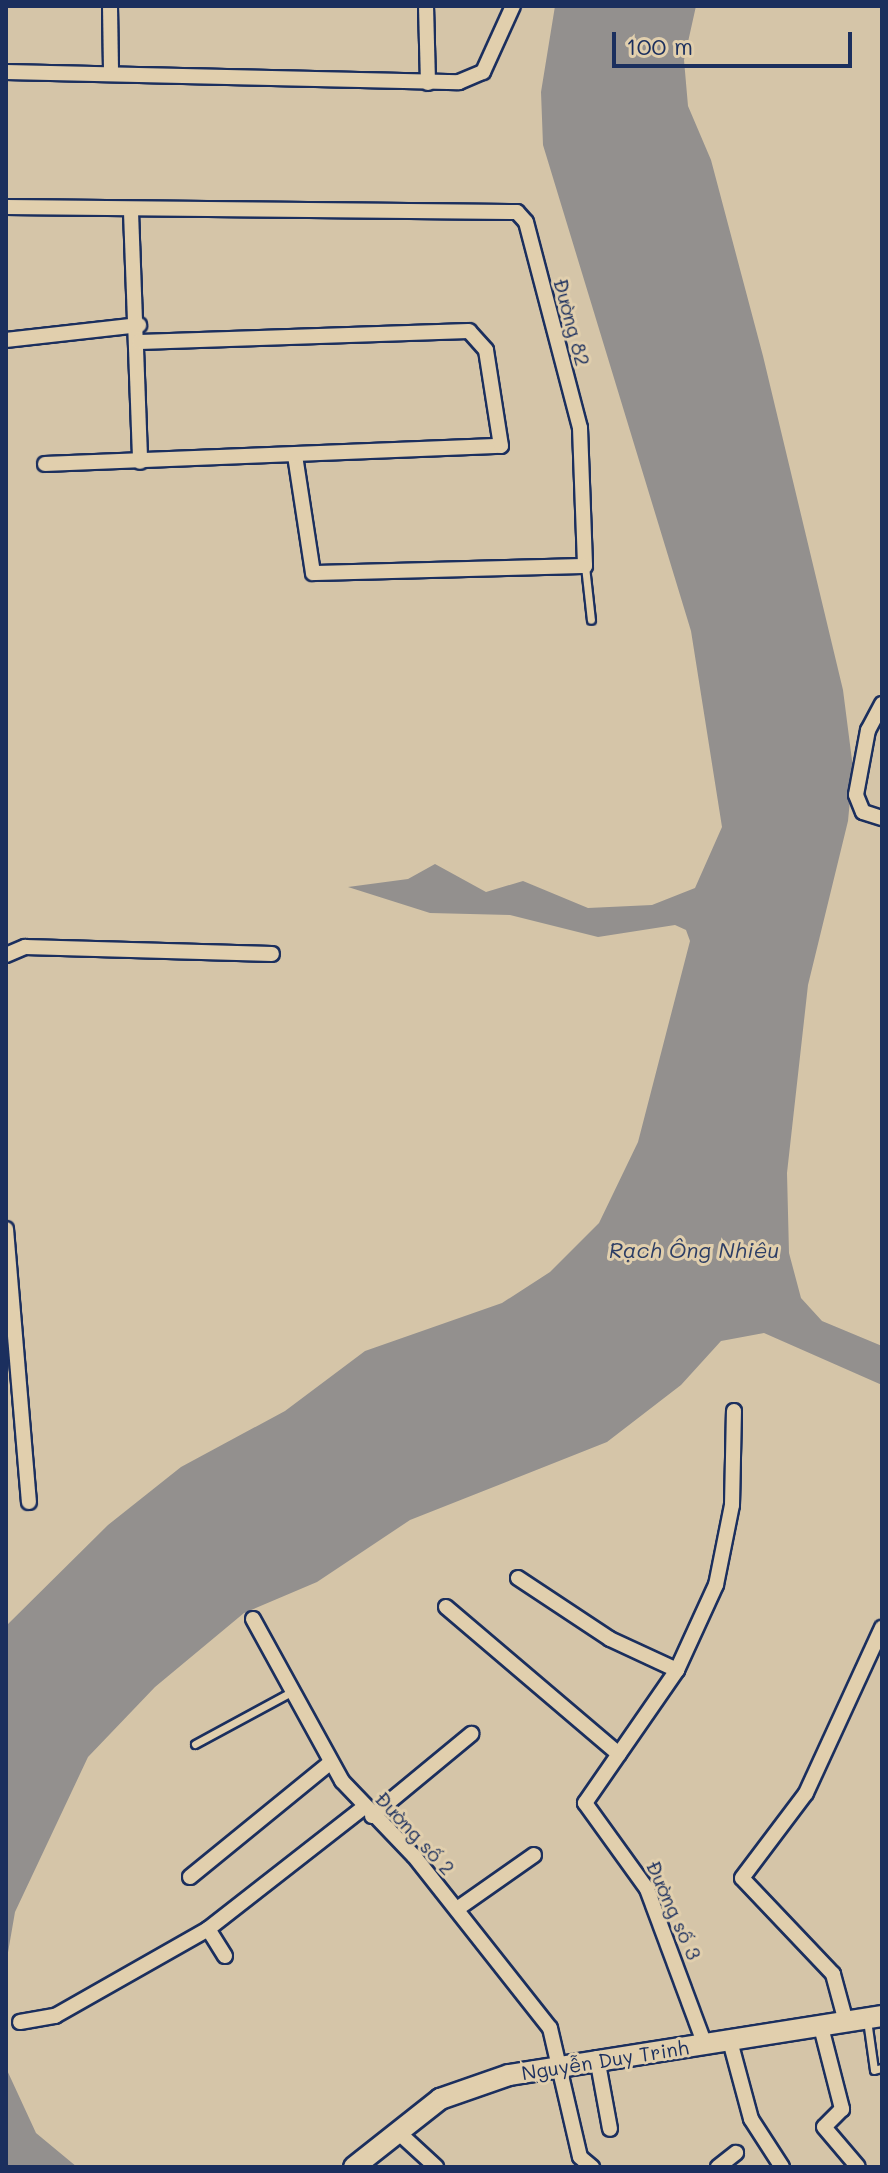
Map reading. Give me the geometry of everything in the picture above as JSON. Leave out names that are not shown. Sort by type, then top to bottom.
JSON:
[{"type":"main road","name":"Nguyễn Duy Trinh","points":[[354,2167],[455,2092],[562,2063],[705,2045],[871,2016]]},
{"type":"street","points":[[110,6],[111,73]]},
{"type":"street","points":[[426,6],[428,83]]},
{"type":"street","points":[[6,72],[428,83],[483,72],[513,6]]},
{"type":"street","name":"Đường 82","points":[[6,207],[131,212],[517,212],[526,222],[580,428],[585,566]]},
{"type":"street","points":[[131,212],[139,325],[140,462]]},
{"type":"street","points":[[6,340],[139,325]]},
{"type":"street","points":[[45,464],[501,446],[480,336],[139,342]]},
{"type":"street","points":[[295,456],[313,573],[585,566]]},
{"type":"street","points":[[882,704],[868,730],[856,795],[863,812],[882,818]]},
{"type":"street","points":[[6,955],[25,947],[272,954]]},
{"type":"street","points":[[6,1229],[10,1394],[22,1438],[29,1502]]},
{"type":"street","points":[[446,1607],[619,1754],[677,1670],[724,1557],[734,1411]]},
{"type":"street","points":[[6,1441],[22,1438]]},
{"type":"street","points":[[518,1578],[610,1639],[677,1670]]},
{"type":"street","name":"Đường số 2","points":[[253,1619],[330,1763],[368,1812],[457,1909],[537,2008],[562,2063],[580,2162]]},
{"type":"street","points":[[871,2016],[743,1883],[806,1793],[882,1628]]},
{"type":"street","points":[[20,2022],[55,2016],[208,1929],[471,1734]]},
{"type":"street","name":"Đường số 3","points":[[619,1754],[585,1803],[647,1889],[705,2045]]},
{"type":"street","points":[[190,1877],[330,1763]]},
{"type":"street","points":[[457,1909],[534,1855]]},
{"type":"street","points":[[208,1929],[225,1956]]},
{"type":"street","points":[[821,2027],[842,2109],[824,2127],[858,2167]]},
{"type":"street","points":[[730,2041],[751,2119],[782,2167]]},
{"type":"street","points":[[597,2058],[610,2129]]},
{"type":"street","points":[[398,2132],[436,2167]]},
{"type":"street","points":[[718,2167],[736,2153]]},
{"type":"street","points":[[580,2162],[592,2167]]},
{"type":"lane","points":[[585,566],[591,620]]},
{"type":"lane","points":[[195,1744],[291,1692]]},
{"type":"lane","points":[[871,2016],[874,2070],[881,2068]]},
{"type":"water","name":"Rạch Ông Nhiêu","points":[[555,6],[696,6],[684,60],[688,106],[711,160],[763,356],[843,690],[853,768],[848,821],[808,985],[787,1173],[789,1253],[801,1298],[822,1321],[882,1346],[882,1385],[764,1333],[721,1341],[681,1385],[607,1442],[410,1520],[317,1582],[244,1613],[155,1687],[88,1757],[15,1912],[6,1964],[6,1626],[108,1525],[181,1467],[285,1411],[365,1351],[502,1303],[550,1272],[599,1223],[638,1142],[690,941],[686,930],[675,925],[598,937],[510,915],[430,913],[348,887],[408,879],[435,864],[486,892],[523,881],[588,908],[652,905],[695,888],[722,827],[691,631],[543,145],[541,92]]},
{"type":"water","points":[[6,2068],[36,2133],[77,2167],[6,2167]]}]
